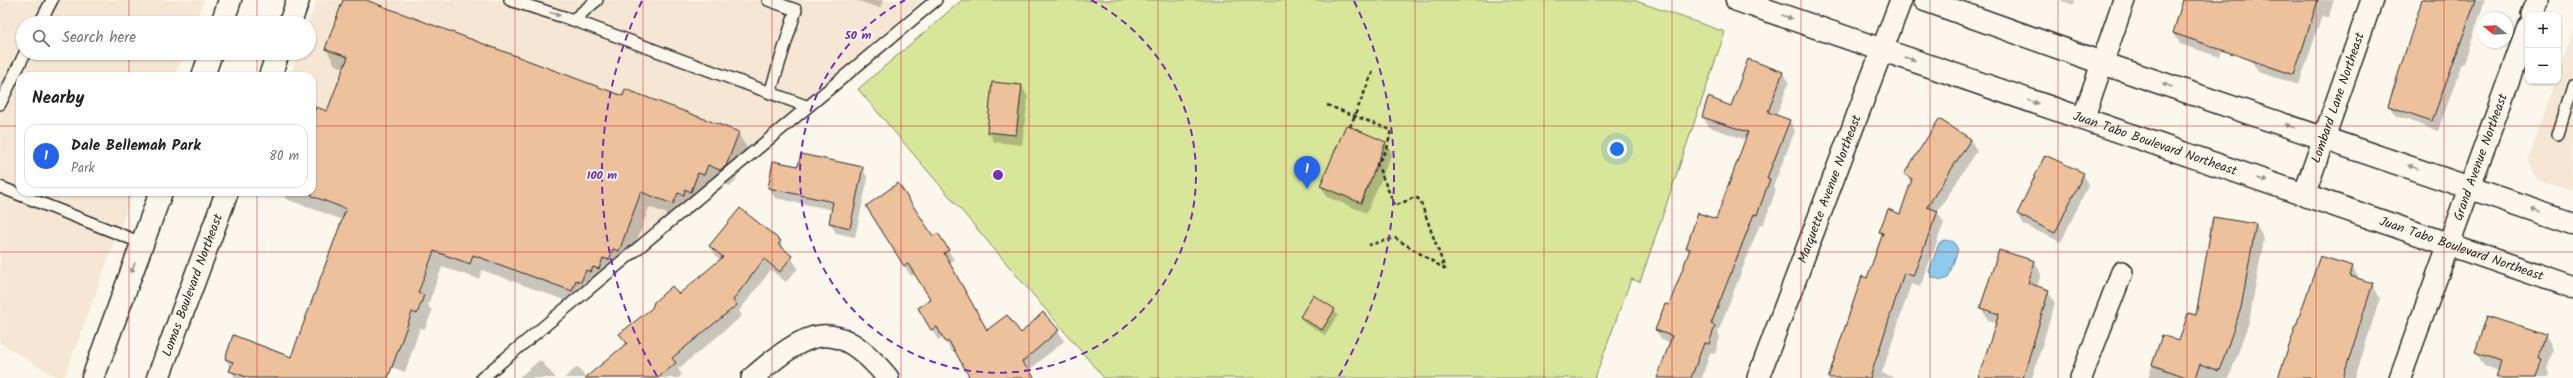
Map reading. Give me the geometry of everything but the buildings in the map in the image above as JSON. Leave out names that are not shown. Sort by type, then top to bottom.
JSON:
[{"type":"main road","points":[[224,16],[230,0]]},
{"type":"main road","points":[[292,16],[298,0]]},
{"type":"main road","name":"Juan Tabo Boulevard Northeast","points":[[1737,0],[2573,287]]},
{"type":"main road","points":[[1925,0],[1950,4],[2102,63],[2472,187],[2573,223]]},
{"type":"main road","points":[[204,72],[209,60]]},
{"type":"main road","points":[[271,72],[276,60]]},
{"type":"main road","points":[[93,378],[159,196]]},
{"type":"main road","name":"Lomas Boulevard Northeast","points":[[158,378],[226,196]]},
{"type":"street","name":"Marquette Avenue Northeast","points":[[1758,378],[1900,0]]},
{"type":"street","points":[[2083,119],[2124,0]]},
{"type":"street","name":"Lombard Lane Northeast","points":[[2304,195],[2372,0]]},
{"type":"street","points":[[2533,12],[2538,0]]},
{"type":"street","name":"Grand Avenue Northeast","points":[[2400,378],[2472,187],[2525,36]]},
{"type":"street","points":[[2081,378],[2122,272]]},
{"type":"street","points":[[752,378],[781,353],[802,340],[830,336],[857,346],[868,355],[888,378]]},
{"type":"lane","points":[[44,16],[52,0]]},
{"type":"lane","points":[[510,0],[573,20],[806,106]]},
{"type":"lane","points":[[573,20],[597,0]]},
{"type":"lane","points":[[768,0],[796,10],[770,92]]},
{"type":"lane","points":[[482,378],[806,106],[936,0]]},
{"type":"lane","points":[[0,104],[22,60]]},
{"type":"lane","points":[[2558,135],[2573,86]]},
{"type":"lane","points":[[0,187],[16,193]]},
{"type":"lane","points":[[23,196],[142,243]]},
{"type":"path","points":[[1350,127],[1374,69]]},
{"type":"path","points":[[1327,105],[1392,130],[1387,148],[1377,164],[1395,206],[1415,197],[1420,200],[1445,269],[1395,238],[1369,245]]},
{"type":"shaded area","points":[[0,0],[204,0],[198,16],[16,16],[16,60],[182,60],[177,72],[16,72],[16,196],[132,196],[64,378],[58,378],[0,343]]},
{"type":"shaded area","points":[[317,0],[923,0],[760,139],[572,291],[311,196],[316,196],[316,72],[291,72],[296,60],[316,60],[316,16],[311,16]]},
{"type":"shaded area","points":[[2573,29],[2573,192],[2537,180],[2532,172],[2529,158],[2554,84],[2561,84],[2561,64]]},
{"type":"green space","points":[[962,0],[1633,0],[1725,32],[1640,282],[1631,279],[1595,378],[1104,378],[858,89]]},
{"type":"water","points":[[1946,240],[1954,242],[1958,250],[1948,278],[1942,280],[1932,277],[1929,271],[1939,243]]},
{"type":"place","name":"Dale Bellemah Park","points":[[1307,189]]}]
